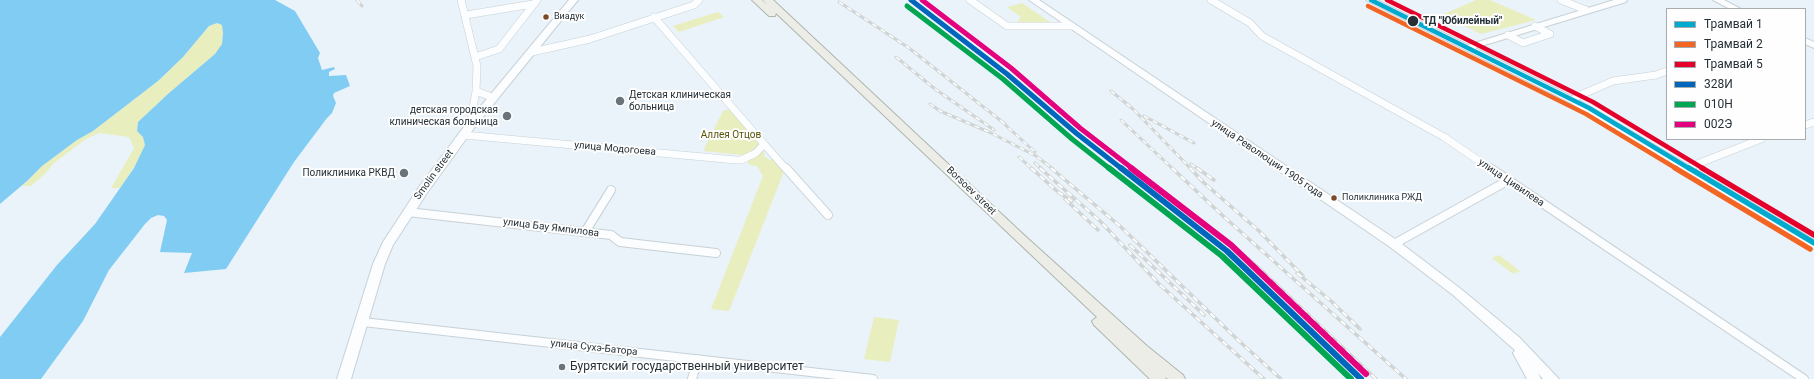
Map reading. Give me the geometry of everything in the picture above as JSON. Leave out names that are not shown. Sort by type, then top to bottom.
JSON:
[{"type":"main road","points":[[352,379],[374,281],[387,245],[468,132],[494,98],[535,51],[574,0]]},
{"type":"main road","points":[[468,132],[578,0]]},
{"type":"main road","name":"Borsoev street","points":[[757,0],[828,64],[1069,290],[1158,378]]},
{"type":"main road","name":"Borsoev street","points":[[768,0],[1021,239],[1142,350],[1178,379]]},
{"type":"main road","name":"улица Революции 1905 года","points":[[1032,0],[1394,244],[1457,292],[1514,342],[1552,379]]},
{"type":"main road","points":[[1370,0],[1576,97],[1814,238]]},
{"type":"main road","points":[[1378,0],[1593,112],[1814,245]]},
{"type":"main road","points":[[1470,47],[1623,0]]},
{"type":"main road","points":[[1717,0],[1735,8]]},
{"type":"main road","points":[[344,379],[366,322]]},
{"type":"main road","name":"улица Революции 1905 года","points":[[1514,342],[1534,379]]},
{"type":"street","points":[[461,0],[466,15],[477,66],[476,91],[468,132]]},
{"type":"street","points":[[535,51],[590,39],[694,5],[699,0]]},
{"type":"street","points":[[970,0],[1007,26],[1071,26]]},
{"type":"street","name":"улица Цивилева","points":[[1211,0],[1250,23],[1262,36],[1444,137],[1507,181],[1804,379]]},
{"type":"street","points":[[1561,0],[1588,10]]},
{"type":"street","points":[[1572,0],[1588,10]]},
{"type":"street","points":[[466,15],[535,2]]},
{"type":"street","points":[[475,57],[499,49],[535,2]]},
{"type":"street","points":[[654,17],[762,145],[828,214]]},
{"type":"street","points":[[1508,35],[1523,43],[1550,34],[1535,26]]},
{"type":"street","points":[[1576,97],[1601,85],[1626,78],[1656,75],[1666,72]]},
{"type":"street","points":[[476,91],[494,98]]},
{"type":"street","name":"улица Модогоева","points":[[468,132],[736,160],[741,160],[756,153],[762,145]]},
{"type":"street","points":[[1692,166],[1758,140]]},
{"type":"street","points":[[1394,244],[1507,181]]},
{"type":"street","points":[[585,232],[611,190]]},
{"type":"street","name":"улица Бау Ямпилова","points":[[410,212],[611,235],[620,242],[716,253]]},
{"type":"street","name":"улица Сухэ-Батора","points":[[366,322],[873,379]]},
{"type":"street","points":[[692,379],[698,359]]},
{"type":"green space","points":[[1476,0],[1490,0],[1536,20],[1481,34],[1442,15]]},
{"type":"green space","points":[[1022,3],[1050,22],[1049,24],[1016,23],[1021,17],[1007,7]]},
{"type":"green space","points":[[718,12],[724,17],[679,32],[673,26]]},
{"type":"green space","points":[[217,23],[222,25],[223,33],[222,44],[215,54],[169,93],[138,122],[137,131],[143,137],[145,145],[142,155],[120,188],[111,188],[134,148],[129,137],[99,133],[86,139],[54,163],[44,175],[31,186],[22,186],[42,166],[77,140],[93,131],[158,81],[183,57],[209,26]]},
{"type":"green space","name":"Аллея Отцов","points":[[734,108],[760,144],[765,155],[764,156],[769,160],[773,158],[785,169],[729,311],[711,309],[763,176],[757,166],[750,165],[742,155],[703,151],[723,111]]},
{"type":"green space","points":[[1499,255],[1520,271],[1513,274],[1492,258]]},
{"type":"green space","points":[[874,317],[899,320],[890,362],[864,359]]},
{"type":"water","points":[[0,0],[275,0],[295,11],[320,53],[318,58],[322,70],[334,67],[335,69],[329,72],[329,76],[346,75],[350,86],[334,93],[333,96],[336,103],[332,113],[294,162],[226,269],[184,273],[192,253],[160,252],[167,220],[164,216],[158,215],[151,218],[109,270],[83,321],[41,379],[0,379],[0,337],[57,265],[95,224],[134,168],[145,145],[143,137],[137,131],[138,122],[169,93],[215,54],[222,44],[223,33],[222,25],[217,23],[209,26],[183,57],[158,81],[93,131],[77,140],[42,166],[0,204]]},
{"type":"railway","points":[[357,0],[362,6]]},
{"type":"railway","points":[[839,2],[909,48],[1005,124]]},
{"type":"railway","points":[[896,57],[935,89],[994,130]]},
{"type":"railway","points":[[1111,91],[1133,109],[1191,169]]},
{"type":"railway","points":[[930,104],[940,111],[989,132],[1036,156],[1053,169]]},
{"type":"railway","points":[[1144,116],[1194,143]]},
{"type":"railway","points":[[1121,120],[1173,169]]},
{"type":"railway","points":[[1001,121],[1035,152]]},
{"type":"railway","points":[[1019,157],[1032,169]]},
{"type":"railway","points":[[1035,163],[1042,169]]},
{"type":"railway","points":[[1191,164],[1198,169]]},
{"type":"railway","points":[[1031,168],[1058,192],[1072,201]]},
{"type":"railway","points":[[1040,168],[1100,221],[1159,284],[1264,379]]},
{"type":"railway","points":[[1051,168],[1121,227],[1239,341],[1281,379]]},
{"type":"railway","points":[[1172,168],[1223,216],[1406,379]]},
{"type":"railway","points":[[1190,168],[1203,182],[1259,231],[1303,276]]},
{"type":"railway","points":[[1197,168],[1214,180]]},
{"type":"railway","points":[[1065,199],[1098,230]]},
{"type":"railway","points":[[1222,236],[1260,269],[1376,379]]},
{"type":"railway","points":[[1130,245],[1204,315]]},
{"type":"railway","points":[[1297,273],[1331,301],[1360,329]]},
{"type":"tram line","name":"1","points":[[1371,0],[1589,108],[1814,243]]},
{"type":"tram line","name":"5","points":[[1387,0],[1593,102],[1814,235]]},
{"type":"tram line","name":"2","points":[[1368,6],[1586,114],[1810,249]]},
{"type":"transit line","name":"328И","points":[[911,0],[1007,74],[1076,133],[1227,251],[1361,379]]},
{"type":"transit line","name":"002Э","points":[[922,0],[1011,68],[1080,128],[1231,245],[1366,374]]},
{"type":"transit line","name":"010Н","points":[[907,6],[1003,79],[1072,139],[1222,256],[1351,379]]},
{"type":"place","name":"Виадук","points":[[546,17]]},
{"type":"place","name":"ТД \"Юбилейный\"","points":[[1413,21]]},
{"type":"place","name":"Детская клиническая больница","points":[[620,101]]},
{"type":"place","name":"детская городская клиническая больница","points":[[507,116]]},
{"type":"place","name":"Поликлиника РКВД","points":[[404,173]]},
{"type":"place","name":"Поликлиника РЖД","points":[[1334,198]]},
{"type":"place","name":"Бурятский государственный университет","points":[[562,367]]}]
